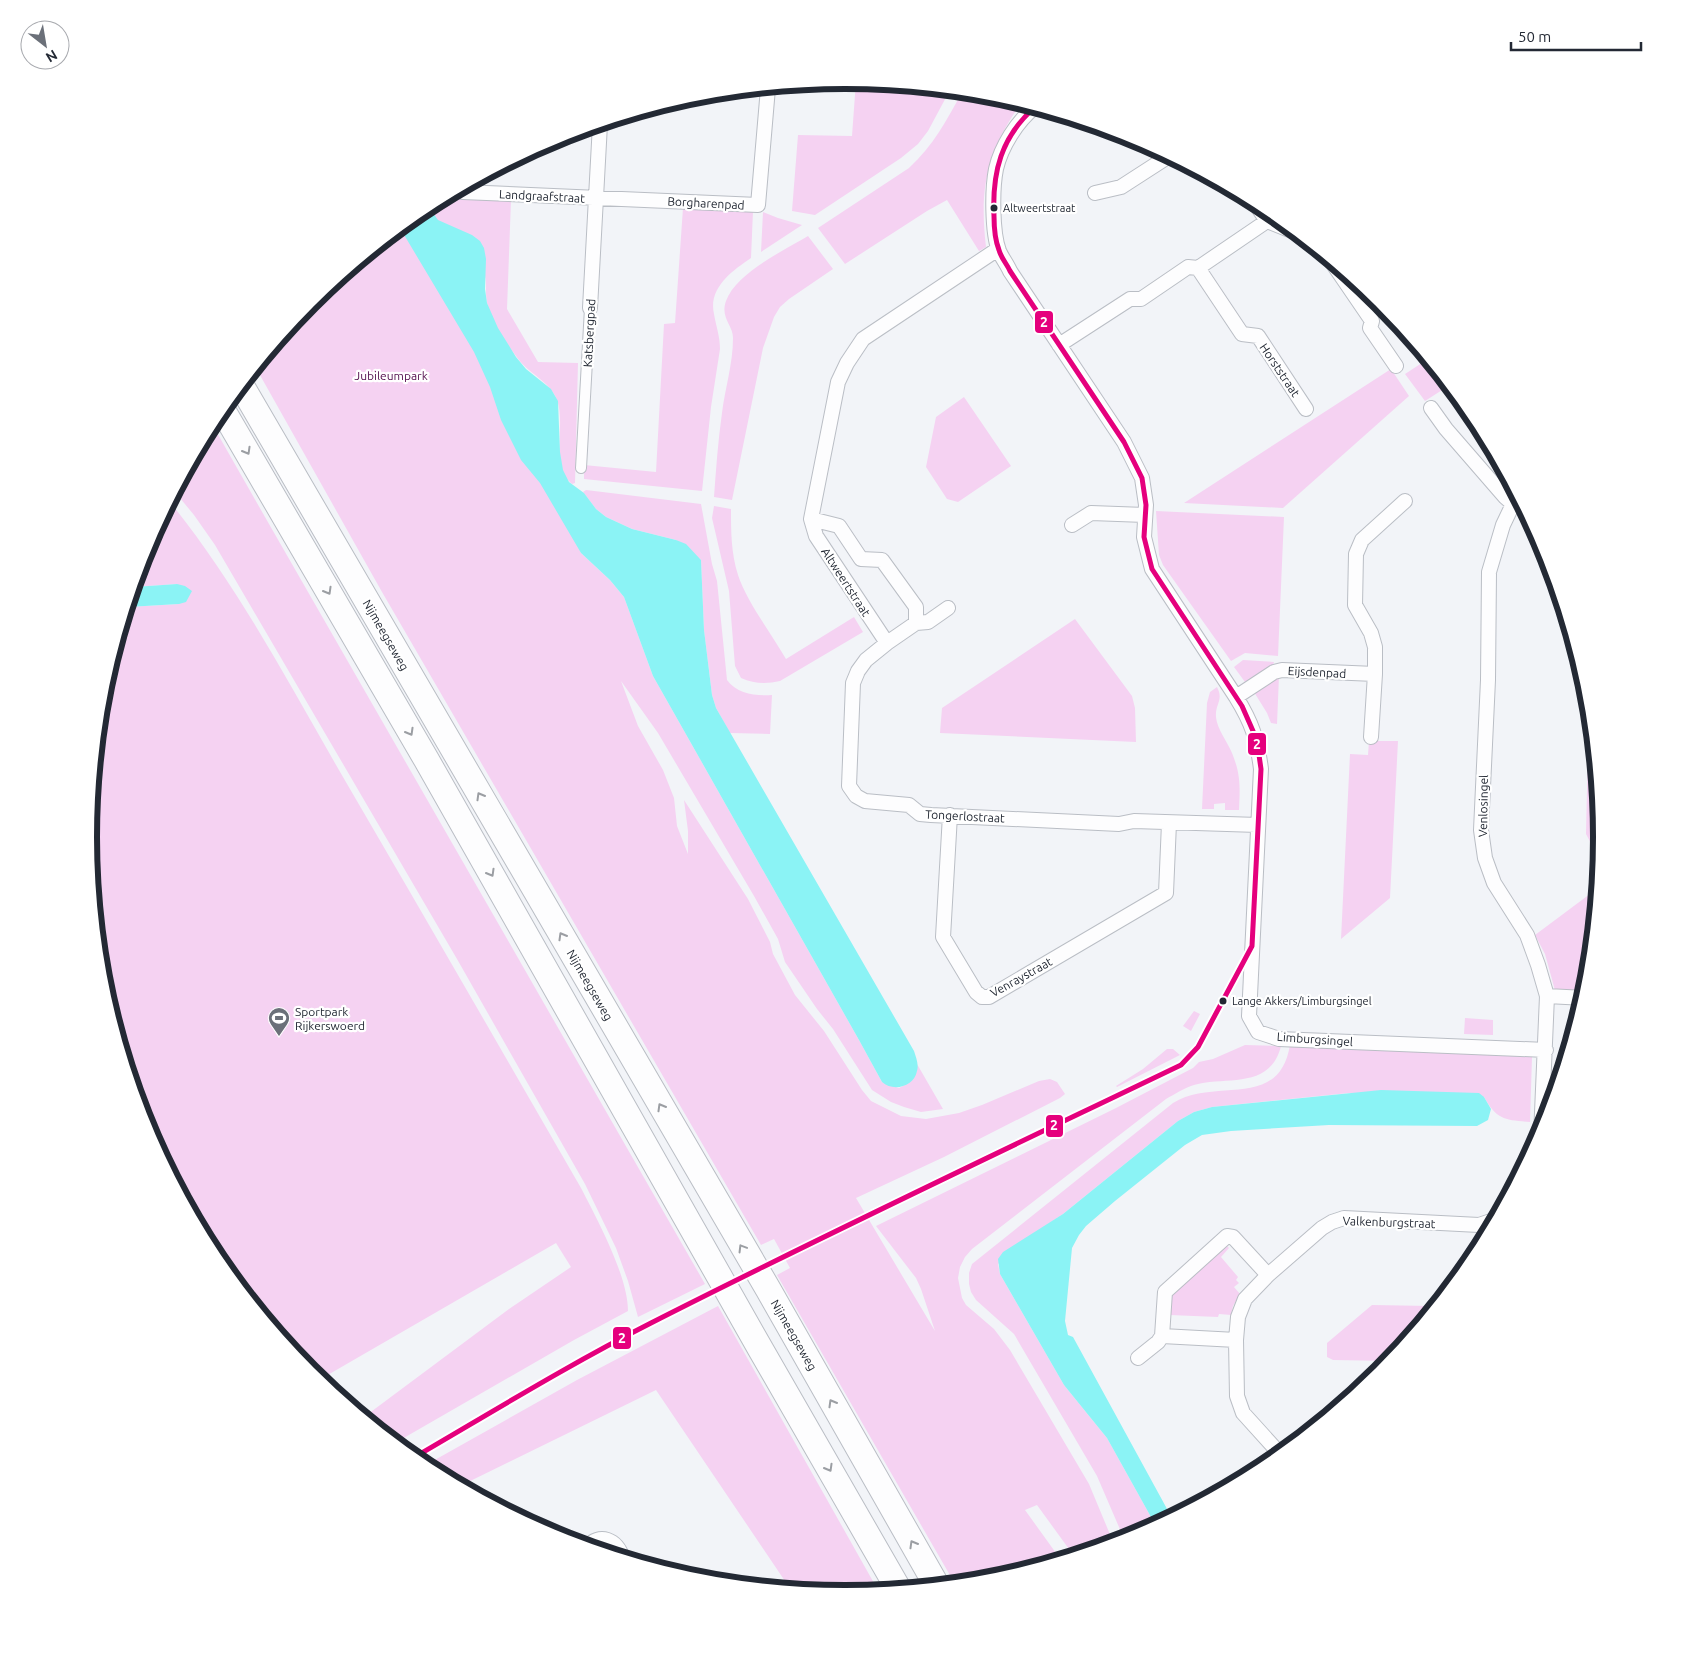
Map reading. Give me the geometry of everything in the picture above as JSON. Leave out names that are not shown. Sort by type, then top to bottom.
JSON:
[{"type":"highway","name":"Nijmeegseweg","points":[[245,391],[768,1289],[934,1581]]},
{"type":"highway","points":[[227,416],[426,759],[896,1585]]},
{"type":"street","name":"Borgharenpad","points":[[596,198],[758,205],[768,93]]},
{"type":"street","name":"Limburgsingel","points":[[1030,112],[1023,119],[1005,146],[996,170],[992,216],[998,249],[1010,271],[1126,446],[1142,478],[1146,505],[1144,537],[1152,569],[1236,697],[1247,716],[1257,742],[1261,769],[1249,1016],[1258,1032],[1279,1039],[1546,1050]]},
{"type":"street","name":"Katsbergpad","points":[[581,468],[600,130]]},
{"type":"street","points":[[1095,193],[1121,188],[1163,160]]},
{"type":"street","name":"Landgraafstraat","points":[[466,192],[596,198]]},
{"type":"street","points":[[1264,217],[1267,222],[1275,225]]},
{"type":"street","points":[[1059,345],[1130,299],[1141,299],[1188,267],[1198,268],[1267,222]]},
{"type":"street","points":[[811,519],[838,382],[847,363],[863,339],[998,249]]},
{"type":"street","name":"Horststraat","points":[[1198,268],[1242,334],[1258,336],[1306,408]]},
{"type":"street","points":[[1343,279],[1372,321],[1370,328],[1396,366]]},
{"type":"street","points":[[1431,408],[1446,429],[1505,497],[1513,499]]},
{"type":"street","points":[[1372,737],[1375,647],[1371,632],[1356,605],[1356,554],[1362,540],[1405,501]]},
{"type":"street","name":"Venlosingel","points":[[1515,502],[1503,525],[1489,572],[1488,680],[1481,830],[1485,858],[1494,883],[1527,934],[1547,996],[1543,1110]]},
{"type":"street","points":[[1072,525],[1091,512],[1145,515]]},
{"type":"street","name":"Altweertstraat","points":[[811,519],[838,526],[861,558],[882,560],[916,607],[916,623]]},
{"type":"street","name":"Altweertstraat","points":[[811,519],[816,536],[886,643]]},
{"type":"street","name":"Tongerlostraat","points":[[948,608],[928,622],[916,623],[886,643],[866,660],[858,671],[853,684],[849,786],[856,796],[865,801],[909,805],[920,814],[1119,824],[1134,821],[1258,824]]},
{"type":"street","name":"Eijsdenpad","points":[[1236,697],[1280,670],[1375,674]]},
{"type":"street","name":"Venraystraat","points":[[950,815],[943,937],[976,992],[982,997],[989,997],[1166,893],[1169,822]]},
{"type":"street","points":[[1547,996],[1577,998]]},
{"type":"street","name":"Valkenburgstraat","points":[[1276,1449],[1243,1413],[1237,1396],[1236,1340],[1238,1317],[1245,1300],[1268,1276],[1322,1228],[1344,1218],[1479,1225],[1488,1221]]},
{"type":"street","points":[[1138,1358],[1158,1342],[1162,1336],[1165,1292],[1227,1236],[1233,1237],[1268,1276]]},
{"type":"street","points":[[1162,1336],[1236,1340]]},
{"type":"street","points":[[592,1542],[599,1539],[608,1540],[615,1544],[620,1552]]},
{"type":"green space","points":[[855,89],[894,90],[947,96],[928,131],[918,144],[901,158],[815,215],[792,211],[798,135],[852,136]]},
{"type":"green space","points":[[959,98],[1017,109],[1000,138],[988,171],[984,206],[986,247],[979,251],[947,200],[845,264],[818,228],[909,168],[918,160],[945,123]]},
{"type":"green space","name":"Jubileumpark","points":[[457,198],[511,200],[507,309],[538,362],[578,363],[575,483],[572,484],[565,477],[562,467],[559,410],[554,393],[521,362],[503,337],[495,324],[487,303],[485,276],[475,259],[450,226],[581,553],[610,580],[624,597],[653,676],[882,1082],[899,1088],[907,1084],[915,1076],[917,1064],[943,1109],[921,1112],[891,1102],[872,1090],[833,1029],[785,962],[778,939],[754,896],[658,733],[621,681],[638,726],[663,770],[674,798],[677,826],[688,854],[688,831],[684,800],[748,899],[770,942],[773,954],[795,995],[824,1031],[871,1101],[901,1116],[926,1119],[959,1113],[1039,1081],[1050,1079],[1057,1082],[1065,1094],[944,1157],[856,1198],[935,1331],[916,1278],[876,1226],[1116,1108],[1193,1068],[1199,1062],[1213,1059],[1245,1045],[1281,1046],[1275,1060],[1267,1069],[1257,1075],[1246,1079],[1194,1085],[1166,1099],[972,1249],[960,1267],[958,1278],[962,1298],[966,1305],[994,1329],[1010,1350],[1089,1484],[1111,1537],[1071,1552],[1037,1505],[1025,1510],[1058,1555],[992,1572],[952,1579],[777,1275],[790,1268],[774,1239],[761,1245],[382,592],[259,373],[316,308],[390,243],[430,215]]},
{"type":"green space","points":[[683,208],[753,211],[751,258],[723,281],[718,288],[713,305],[720,349],[711,407],[702,491],[584,479],[584,465],[656,472],[664,324],[675,323]]},
{"type":"green space","points":[[763,212],[778,218],[802,225],[761,252]]},
{"type":"green space","points":[[808,236],[833,269],[789,299],[780,307],[774,317],[763,348],[732,500],[714,497],[723,404],[733,348],[732,333],[725,312],[726,301],[731,291],[750,272]]},
{"type":"green space","points":[[1423,362],[1445,388],[1425,401],[1405,374]]},
{"type":"green space","points":[[1391,369],[1409,396],[1283,508],[1184,503]]},
{"type":"green space","points":[[964,397],[1011,466],[958,502],[947,499],[926,467],[936,417]]},
{"type":"green space","points":[[217,432],[705,1284],[638,1317],[616,1248],[585,1184],[457,959],[215,545],[179,497]]},
{"type":"green space","points":[[586,490],[701,504],[717,581],[727,680],[731,685],[747,693],[772,695],[770,734],[730,733],[716,708],[712,695],[704,630],[701,560],[676,540],[632,529],[606,517],[596,509],[583,492]]},
{"type":"green space","points":[[714,506],[731,509],[731,534],[738,575],[753,607],[786,659],[854,617],[863,632],[780,681],[761,683],[741,678],[735,666],[729,591],[712,518]]},
{"type":"green space","name":"Sportpark Rijkerswoerd","points":[[174,507],[218,567],[262,636],[581,1188],[610,1248],[623,1281],[628,1311],[401,1440],[368,1414],[509,1309],[571,1267],[556,1243],[326,1376],[283,1331],[251,1293],[197,1212],[174,1169],[136,1078],[111,984],[98,886],[98,789],[111,691],[122,644],[133,607],[179,604],[177,584],[140,587]]},
{"type":"green space","points":[[1156,511],[1284,517],[1278,656],[1245,653],[1231,661],[1163,565],[1159,555]]},
{"type":"green space","points":[[1075,619],[1132,696],[1135,708],[1136,742],[940,733],[942,708]]},
{"type":"green space","points":[[1243,660],[1274,662],[1273,665],[1245,682],[1234,667]]},
{"type":"green space","points":[[1279,676],[1277,724],[1271,723],[1254,692]]},
{"type":"green space","points":[[1217,687],[1220,695],[1216,717],[1237,768],[1240,788],[1239,810],[1225,810],[1225,803],[1214,804],[1214,809],[1202,809],[1207,703],[1210,692]]},
{"type":"green space","points":[[1369,741],[1398,741],[1390,898],[1341,939],[1350,754],[1368,755]]},
{"type":"green space","points":[[1588,741],[1593,789],[1594,849],[1586,834]]},
{"type":"green space","points":[[1592,892],[1588,935],[1577,995],[1556,994],[1545,954],[1535,935]]},
{"type":"green space","points":[[1194,1011],[1200,1014],[1191,1031],[1183,1026]]},
{"type":"green space","points":[[1465,1018],[1493,1020],[1493,1035],[1464,1034]]},
{"type":"green space","points":[[1290,1045],[1532,1057],[1530,1122],[1502,1117],[1493,1110],[1484,1097],[1349,1093],[1212,1107],[1194,1112],[1178,1121],[998,1264],[1000,1274],[1064,1385],[1107,1438],[1153,1520],[1122,1533],[1097,1476],[1014,1334],[976,1300],[971,1292],[969,1273],[972,1264],[1173,1103],[1190,1096],[1208,1092],[1259,1086],[1273,1078],[1284,1065]]},
{"type":"green space","points":[[1167,1049],[1173,1049],[1180,1055],[1116,1086],[1143,1069]]},
{"type":"green space","points":[[1226,1245],[1229,1248],[1221,1257],[1238,1277],[1236,1280],[1239,1283],[1234,1287],[1240,1294],[1233,1306],[1231,1315],[1219,1314],[1218,1317],[1170,1315],[1170,1295]]},
{"type":"green space","points":[[1372,1305],[1429,1306],[1381,1361],[1333,1360],[1327,1357],[1327,1343]]},
{"type":"green space","points":[[718,1306],[875,1585],[787,1584],[656,1390],[466,1483],[432,1461],[577,1380]]},
{"type":"water","points":[[433,213],[438,220],[472,235],[480,241],[484,248],[487,303],[498,328],[516,357],[526,369],[551,389],[558,401],[560,452],[563,470],[569,482],[584,493],[596,509],[606,517],[632,529],[686,544],[701,560],[704,630],[712,695],[716,708],[914,1051],[918,1069],[912,1081],[908,1084],[892,1087],[882,1082],[653,676],[624,597],[610,580],[581,553],[540,483],[521,460],[501,420],[490,387],[474,352],[403,234]]},
{"type":"water","points":[[177,584],[185,586],[192,591],[186,602],[179,604],[133,607],[140,587]]},
{"type":"water","points":[[1381,1090],[1479,1093],[1484,1097],[1491,1109],[1488,1120],[1477,1126],[1329,1125],[1231,1131],[1202,1135],[1185,1145],[1086,1226],[1072,1248],[1065,1321],[1068,1335],[1073,1337],[1169,1513],[1153,1520],[1107,1438],[1064,1385],[1000,1274],[998,1259],[1003,1252],[1063,1214],[1178,1121],[1194,1112],[1212,1107]]},
{"type":"transit line","name":"2","points":[[421,1454],[561,1372],[651,1323],[1181,1065],[1198,1047],[1252,946],[1261,769],[1253,731],[1242,706],[1152,569],[1144,537],[1146,505],[1142,478],[1124,442],[1010,271],[1001,256],[997,242],[994,225],[997,170],[1001,156],[1014,130],[1030,112]]},
{"type":"place","name":"Altweertstraat","points":[[994,208]]},
{"type":"place","name":"Lange Akkers/Limburgsingel","points":[[1223,1001]]},
{"type":"place","name":"Sportpark Rijkerswoerd","points":[[279,1037]]}]
